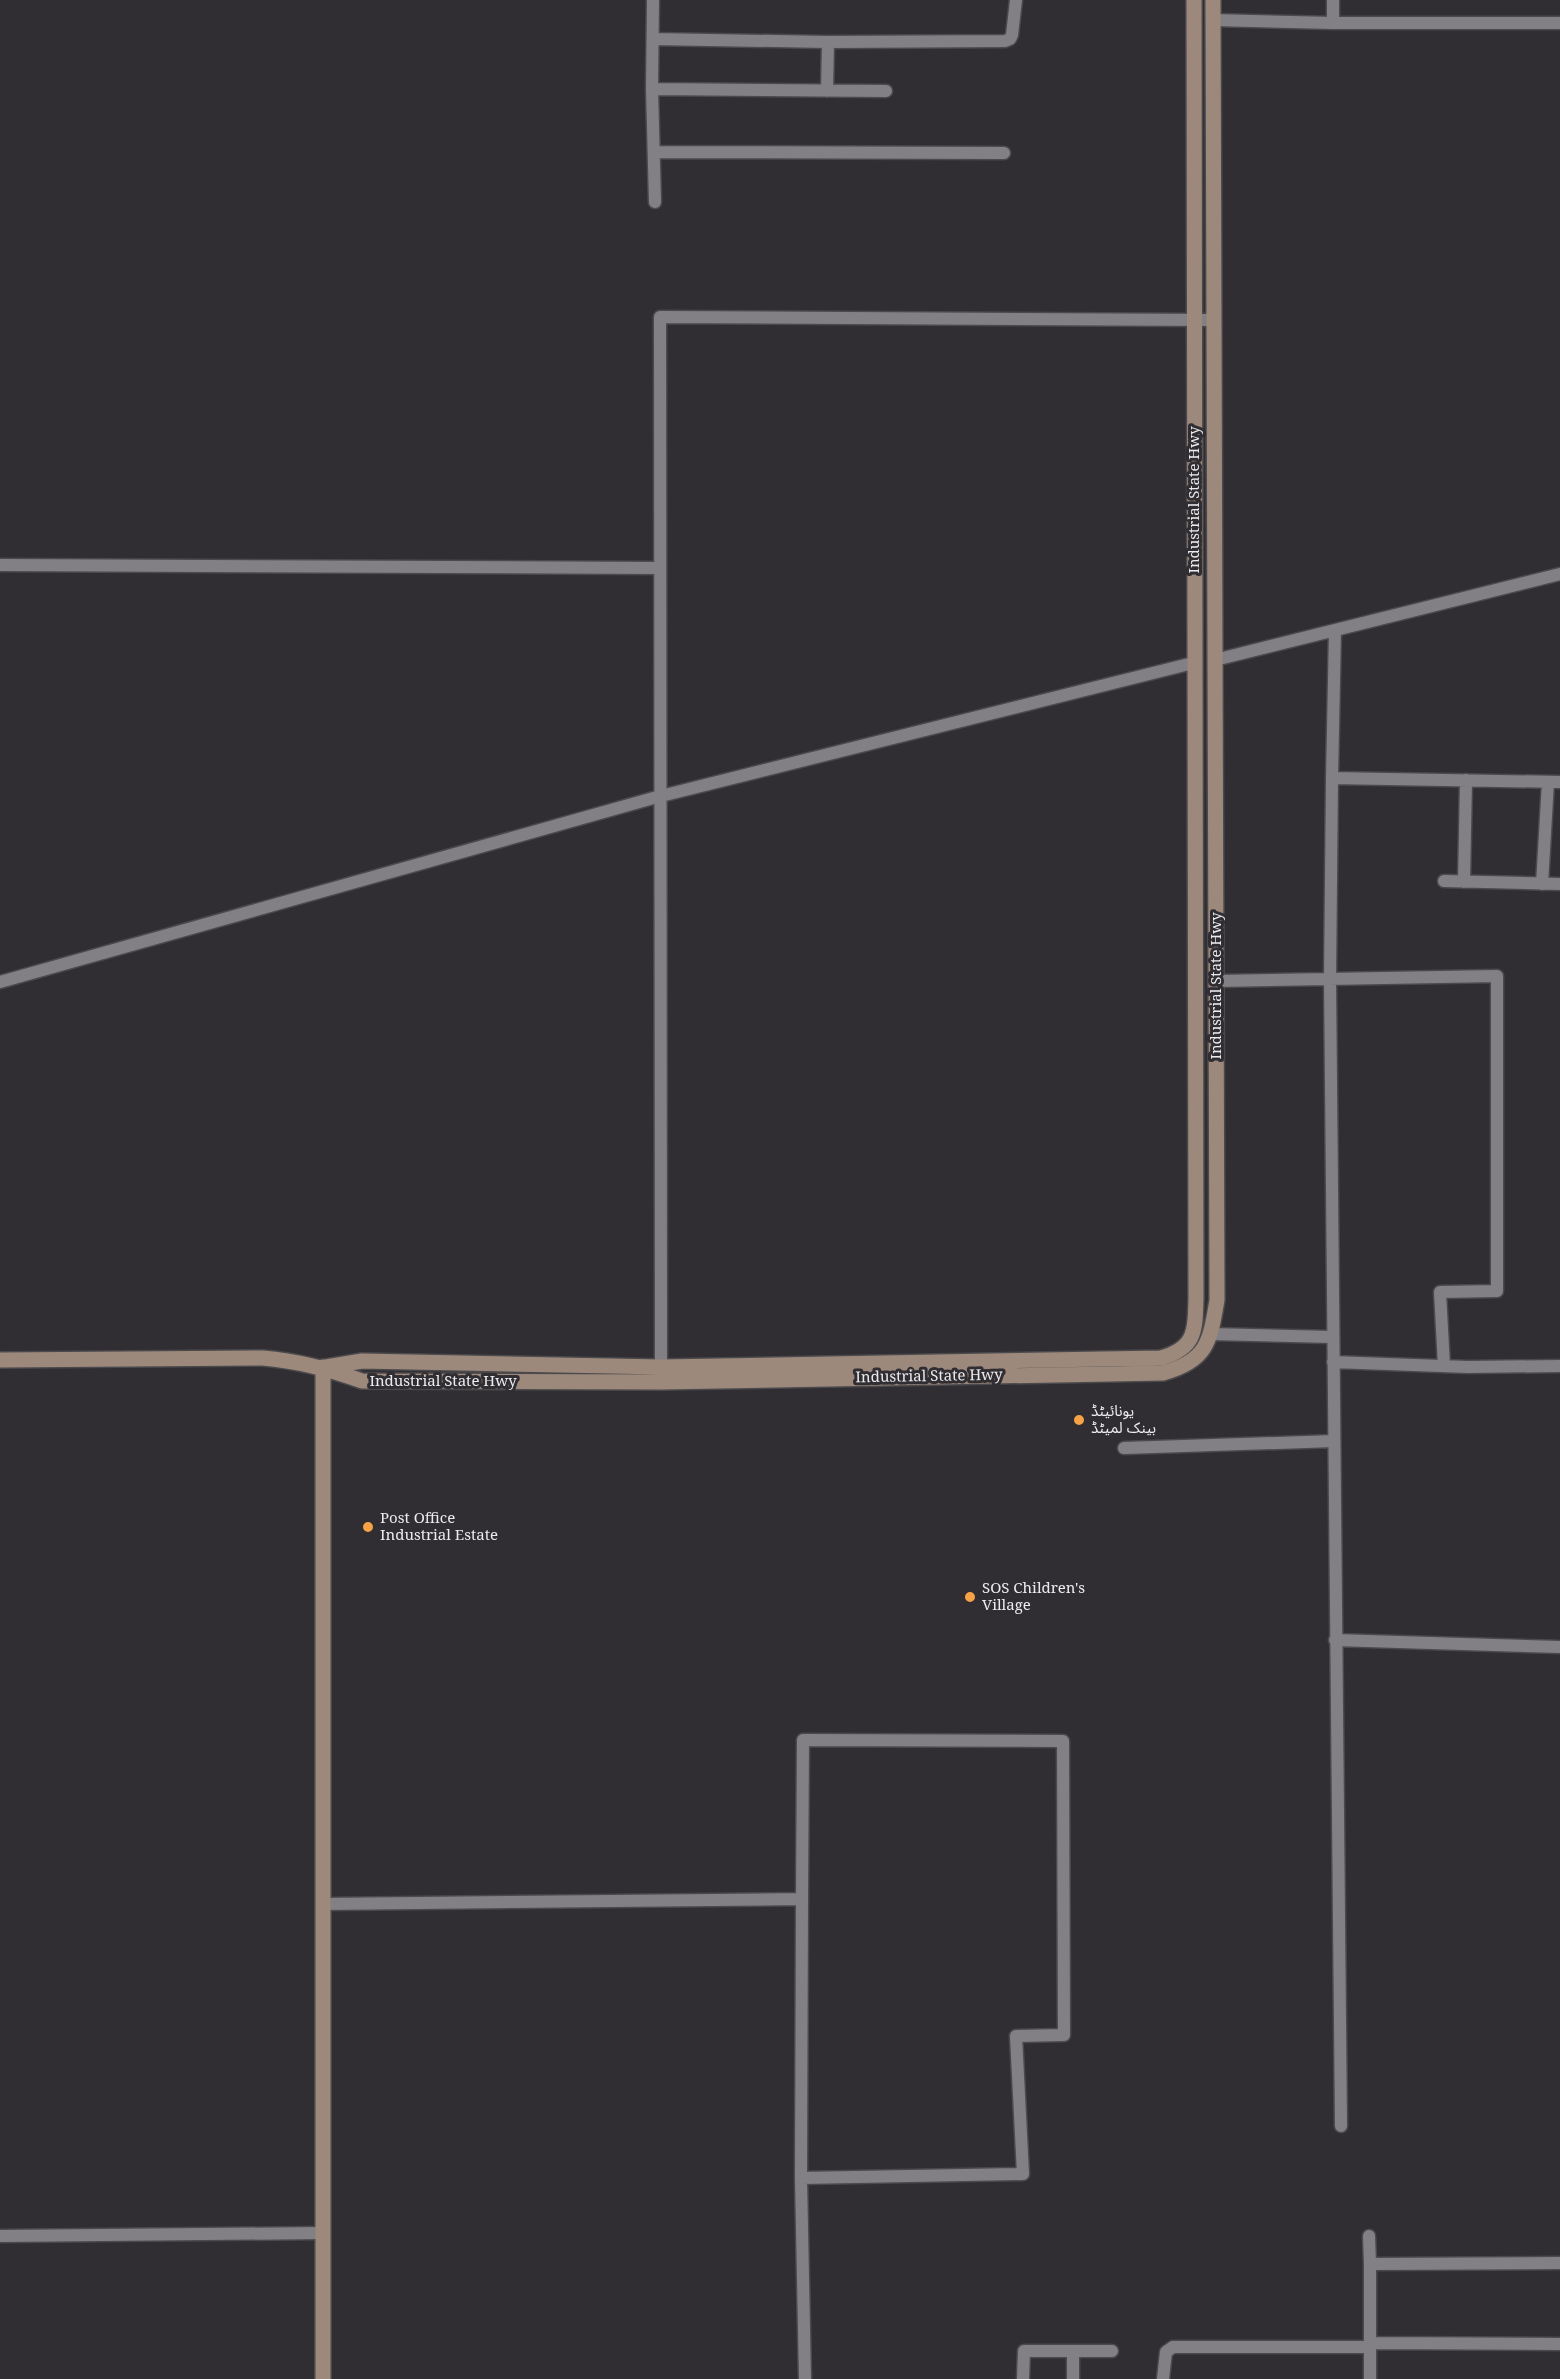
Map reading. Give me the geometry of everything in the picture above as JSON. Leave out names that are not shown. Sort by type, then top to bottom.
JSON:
[{"type":"main road","name":"Industrial State Hwy","points":[[661,1375],[1161,1358],[1185,1348],[1195,1329],[1194,0]]},
{"type":"main road","name":"Industrial State Hwy","points":[[323,1367],[362,1361],[661,1375],[1163,1373],[1196,1360],[1211,1334],[1217,1300],[1212,320],[1213,0]]},
{"type":"main road","points":[[1194,562],[1214,562]]},
{"type":"main road","points":[[1194,757],[1215,757]]},
{"type":"main road","points":[[0,1360],[262,1358],[323,1367],[323,2379]]},
{"type":"street","points":[[653,0],[652,89],[655,202]]},
{"type":"street","points":[[653,39],[828,42],[1005,41],[1012,35],[1016,0]]},
{"type":"street","points":[[1333,0],[1333,23]]},
{"type":"street","points":[[1213,20],[1333,23],[1560,23]]},
{"type":"street","points":[[827,91],[828,42]]},
{"type":"street","points":[[652,89],[886,92]]},
{"type":"street","points":[[654,152],[1004,153]]},
{"type":"street","points":[[661,1375],[660,317],[1212,320]]},
{"type":"street","points":[[0,565],[659,568]]},
{"type":"street","points":[[1215,660],[1560,574]]},
{"type":"street","points":[[1335,631],[1330,980],[1341,2126]]},
{"type":"street","points":[[0,982],[661,796],[1193,663]]},
{"type":"street","points":[[1332,778],[1554,782],[1542,884]]},
{"type":"street","points":[[1464,882],[1466,780]]},
{"type":"street","points":[[1444,881],[1560,884]]},
{"type":"street","points":[[1216,981],[1497,976],[1497,1291],[1440,1292],[1443,1366]]},
{"type":"street","points":[[1211,1334],[1332,1337]]},
{"type":"street","points":[[1333,1362],[1443,1366],[1560,1366]]},
{"type":"street","points":[[1124,1448],[1334,1442]]},
{"type":"street","points":[[1335,1640],[1560,1647]]},
{"type":"street","points":[[801,2178],[1023,2174],[1016,2036],[1064,2035],[1063,1741],[803,1740],[801,2178],[805,2379]]},
{"type":"street","points":[[323,1904],[802,1899]]},
{"type":"street","points":[[0,2236],[323,2233]]},
{"type":"street","points":[[1369,2236],[1370,2379]]},
{"type":"street","points":[[1370,2264],[1560,2264]]},
{"type":"street","points":[[1163,2379],[1166,2352],[1173,2348],[1560,2344]]},
{"type":"street","points":[[1023,2379],[1024,2351],[1112,2351]]},
{"type":"street","points":[[1073,2351],[1073,2379]]},
{"type":"place","name":"یونائیٹڈ بینک لمیٹڈ","points":[[1079,1420]]},
{"type":"place","name":"Post Office Industrial Estate","points":[[368,1527]]},
{"type":"place","name":"SOS Children's Village","points":[[970,1597]]}]
